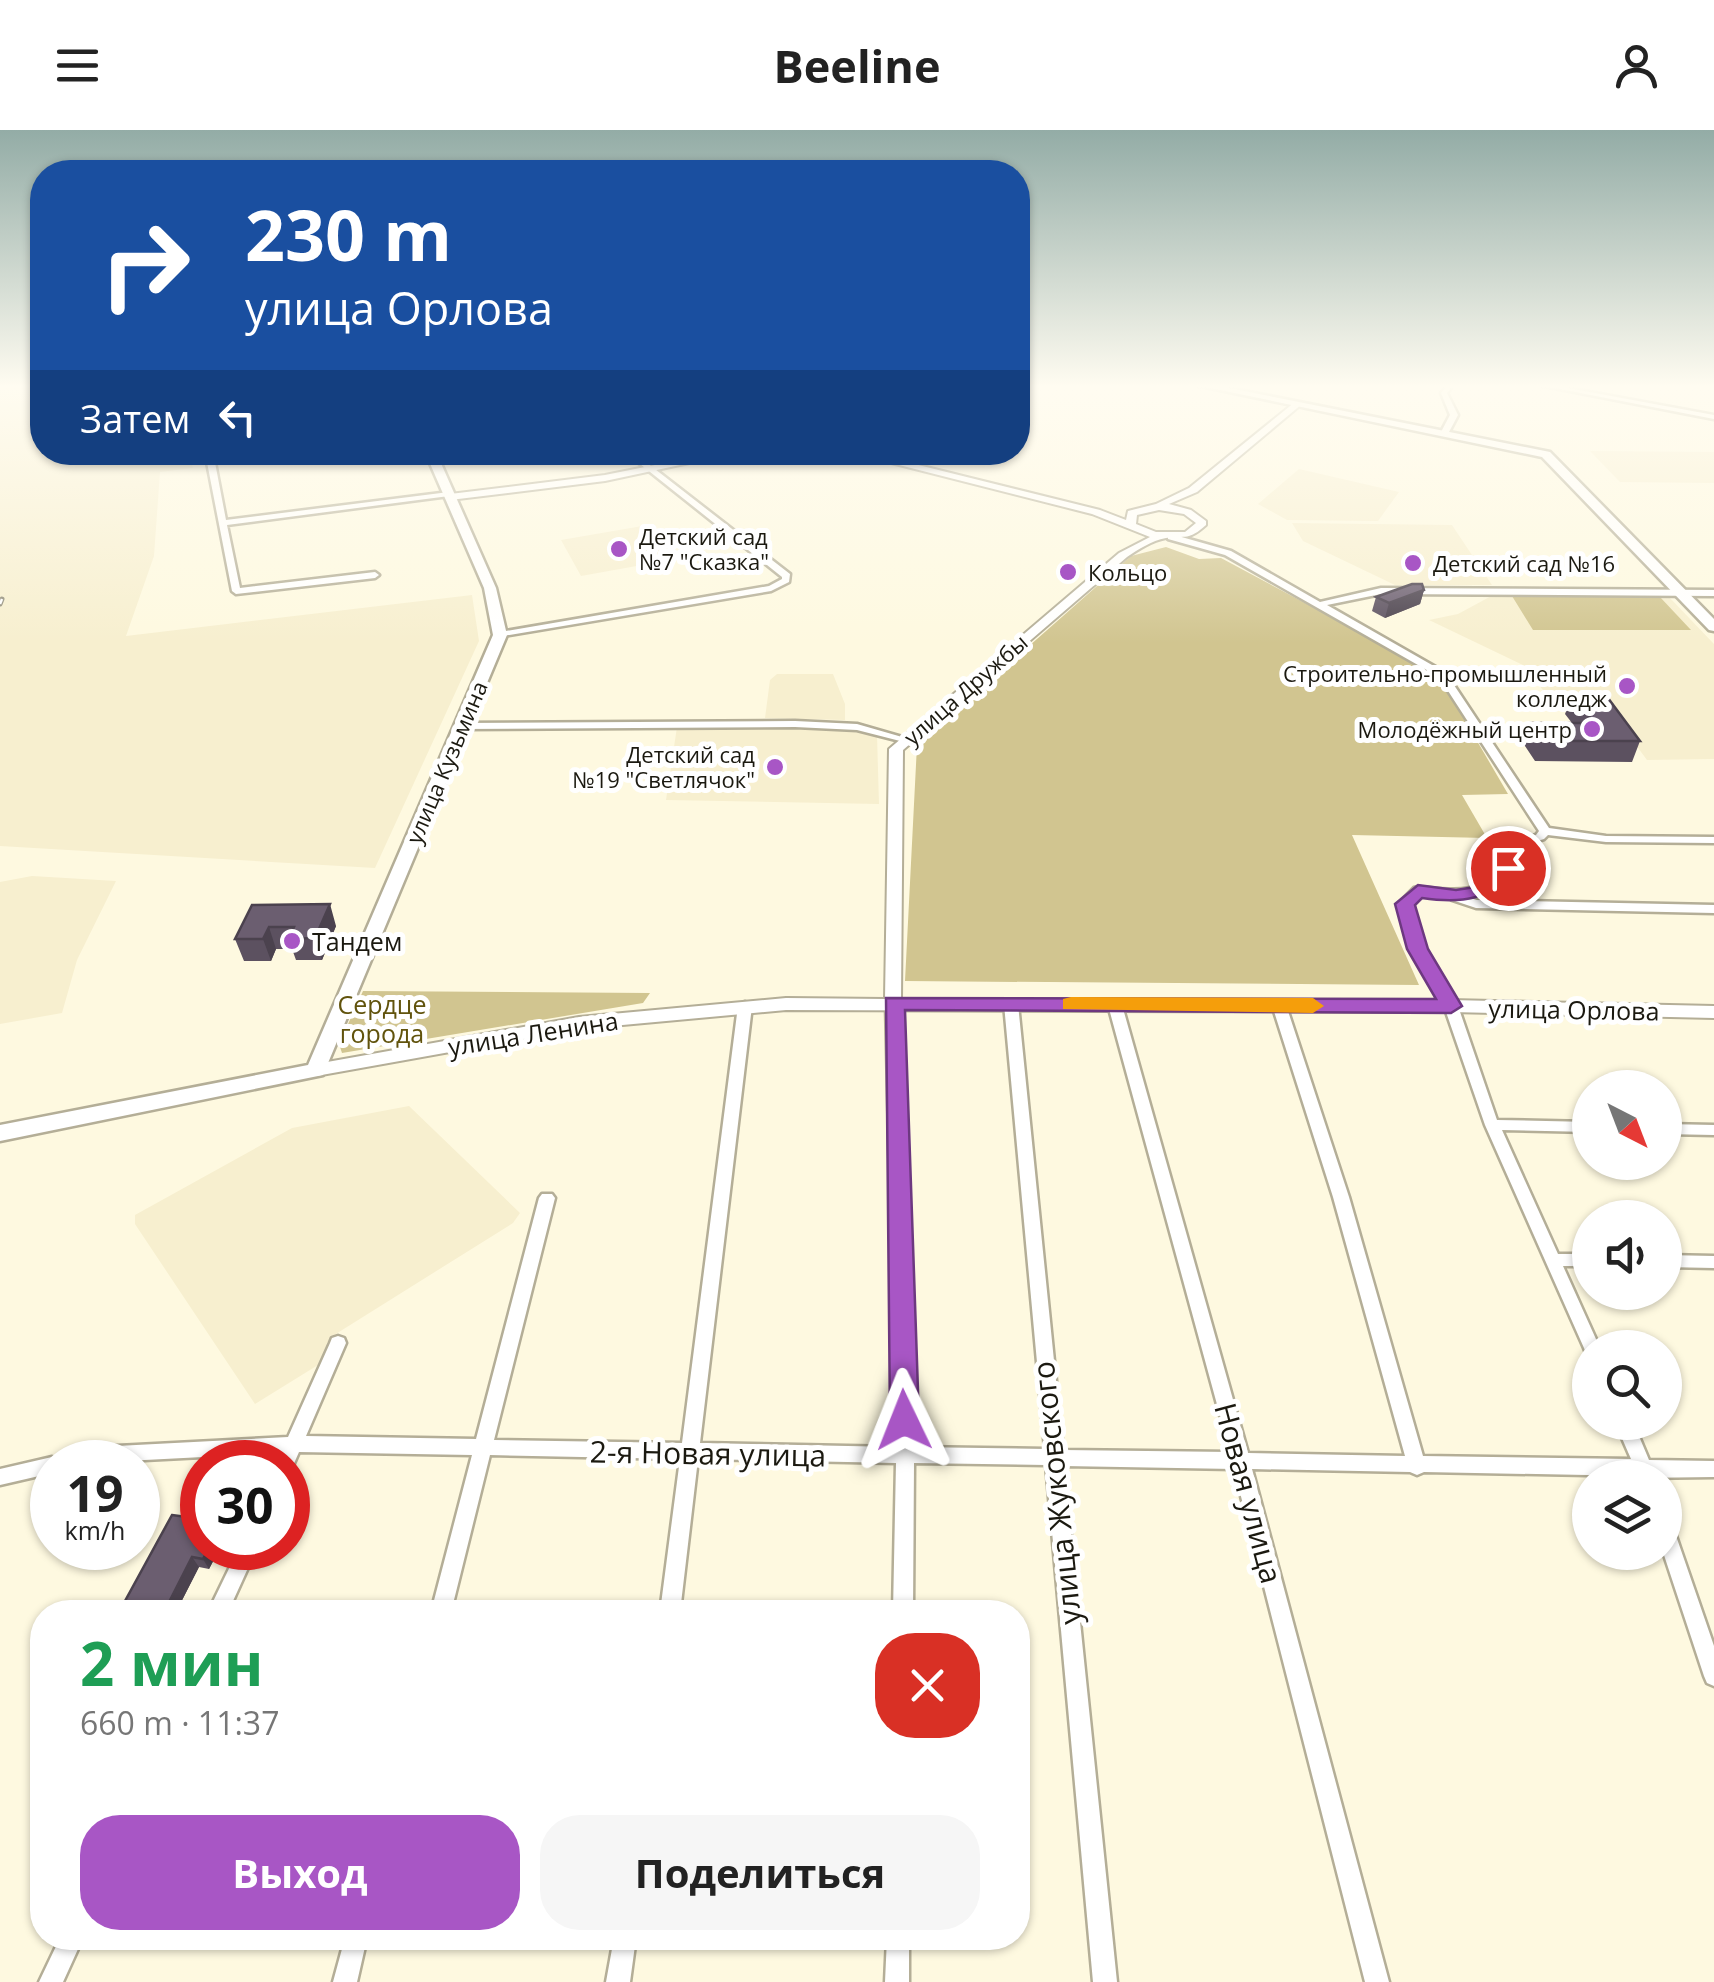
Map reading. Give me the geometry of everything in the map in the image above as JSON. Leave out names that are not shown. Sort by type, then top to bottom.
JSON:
[{"type":"main road","points":[[438,470],[498,608],[500,635]]},
{"type":"main road","points":[[1566,470],[1714,626]]},
{"type":"main road","name":"улица Кузьмина","points":[[316,1070],[500,635]]},
{"type":"main road","name":"улица Ленина","points":[[0,1133],[316,1070]]},
{"type":"street","points":[[214,470],[236,591],[375,575]]},
{"type":"street","points":[[225,524],[646,470]]},
{"type":"street","points":[[500,635],[771,588],[787,576],[650,470]]},
{"type":"street","points":[[927,470],[1096,512],[1130,526],[1228,553],[1404,649],[1450,680],[1545,831]]},
{"type":"street","points":[[1199,520],[1194,533],[1138,544],[1128,517],[1193,490],[1217,470]]},
{"type":"street","points":[[1193,490],[1191,502],[1199,520],[1228,553]]},
{"type":"street","points":[[1096,512],[1170,508],[1199,520]]},
{"type":"street","name":"улица Дружбы","points":[[894,1003],[894,760],[904,739],[1138,544]]},
{"type":"street","points":[[1321,604],[1381,591],[1714,593]]},
{"type":"street","points":[[460,726],[795,724],[856,727],[904,739]]},
{"type":"street","points":[[1545,831],[1606,839],[1714,840]]},
{"type":"street","points":[[1456,896],[1492,884],[1508,868],[1504,847],[1540,837],[1545,831]]},
{"type":"street","points":[[1584,1330],[1492,1125],[1451,1006],[1418,949],[1405,904],[1418,891],[1456,896],[1476,904],[1714,909]]},
{"type":"street","points":[[894,1003],[906,1458],[903,1600]]},
{"type":"street","name":"улица Ленина","points":[[316,1070],[578,1023],[745,1006],[894,1003]]},
{"type":"street","name":"улица Орлова","points":[[894,1003],[1451,1006],[1714,1012]]},
{"type":"street","name":"улица Жуковского","points":[[1011,1004],[1105,1982]]},
{"type":"street","name":"Новая улица","points":[[1116,1005],[1242,1464],[1376,1982]]},
{"type":"street","points":[[672,1600],[694,1450],[745,1006]]},
{"type":"street","points":[[1279,1006],[1341,1197],[1417,1467]]},
{"type":"street","points":[[1492,1125],[1572,1127]]},
{"type":"street","points":[[1682,1129],[1714,1130]]},
{"type":"street","points":[[444,1600],[548,1198]]},
{"type":"street","points":[[1554,1260],[1572,1260]]},
{"type":"street","points":[[1682,1261],[1714,1262]]},
{"type":"street","points":[[297,1440],[338,1343]]},
{"type":"street","name":"2-я Новая улица","points":[[310,1444],[1572,1471]]},
{"type":"street","name":"2-я Новая улица","points":[[1682,1471],[1714,1469]]},
{"type":"street","points":[[0,1477],[30,1470]]},
{"type":"street","points":[[224,1600],[238,1570]]},
{"type":"street","points":[[1678,1570],[1714,1676]]},
{"type":"street","points":[[52,1982],[67,1950]]},
{"type":"street","points":[[345,1982],[353,1950]]},
{"type":"street","points":[[618,1982],[622,1950]]},
{"type":"street","points":[[897,1982],[898,1950]]},
{"type":"shaded area","points":[[0,470],[173,470],[160,472],[154,556],[126,636],[472,595],[479,641],[375,868],[0,846]]},
{"type":"shaded area","points":[[1297,470],[1399,492],[1378,521],[1287,520],[1258,504]]},
{"type":"shaded area","points":[[1609,470],[1714,470],[1714,483],[1620,482]]},
{"type":"shaded area","name":"Детский сад №16","points":[[1292,523],[1452,525],[1492,585],[1395,585],[1303,541]]},
{"type":"shaded area","name":"Детский сад №7 \"Сказка\"","points":[[648,525],[681,558],[581,576],[561,540]]},
{"type":"shaded area","name":"Строительно-промышленный колледж","points":[[1495,594],[1669,597],[1714,644],[1714,759],[1647,760],[1607,706],[1554,705],[1525,666],[1429,620],[1458,614]]},
{"type":"shaded area","points":[[777,674],[833,674],[845,704],[845,720],[765,718],[770,680]]},
{"type":"shaded area","name":"Детский сад №19 \"Светлячок\"","points":[[677,727],[830,727],[877,735],[879,804],[666,800]]},
{"type":"shaded area","points":[[32,876],[116,881],[77,960],[62,1013],[0,1024],[0,882]]},
{"type":"shaded area","points":[[409,1106],[520,1213],[513,1223],[331,1337],[318,1365],[255,1404],[135,1224],[135,1215],[292,1128]]},
{"type":"green space","points":[[1166,547],[1199,559],[1221,558],[1429,669],[1442,681],[1508,794],[1462,795],[1487,838],[1352,835],[1419,985],[905,981],[917,745],[1131,556]]},
{"type":"green space","points":[[1512,596],[1660,597],[1691,630],[1533,630]]},
{"type":"green space","name":"Сердце города","points":[[363,991],[650,993],[643,1003],[342,1053],[339,1044]]},
{"type":"building","points":[[1422,584],[1424,590],[1389,603],[1376,597]]},
{"type":"building","points":[[1573,694],[1605,694],[1640,741],[1542,741],[1531,723],[1594,723]]},
{"type":"building","points":[[330,904],[315,938],[289,939],[294,927],[269,927],[263,939],[235,939],[252,905]]},
{"type":"building","points":[[172,1515],[180,1516],[180,1570],[185,1570],[170,1600],[126,1600],[142,1570],[160,1570],[160,1537]]},
{"type":"railway","points":[[0,604],[2,599]]},
{"type":"slow traffic","points":[[1071,1004],[1313,1006]]},
{"type":"place","name":"Детский сад №7 \"Сказка\"","points":[[619,549]]},
{"type":"place","name":"Детский сад №16","points":[[1413,563]]},
{"type":"place","name":"Кольцо","points":[[1068,572]]},
{"type":"place","name":"Строительно-промышленный колледж","points":[[1627,686]]},
{"type":"place","name":"Молодёжный центр","points":[[1592,729]]},
{"type":"place","name":"Детский сад №19 \"Светлячок\"","points":[[775,767]]},
{"type":"place","name":"Тандем","points":[[292,941]]},
{"type":"route","points":[[904,1420],[894,1003],[1451,1006],[1418,949],[1405,904],[1409,895],[1418,891],[1456,896],[1481,891],[1508,868]]}]
